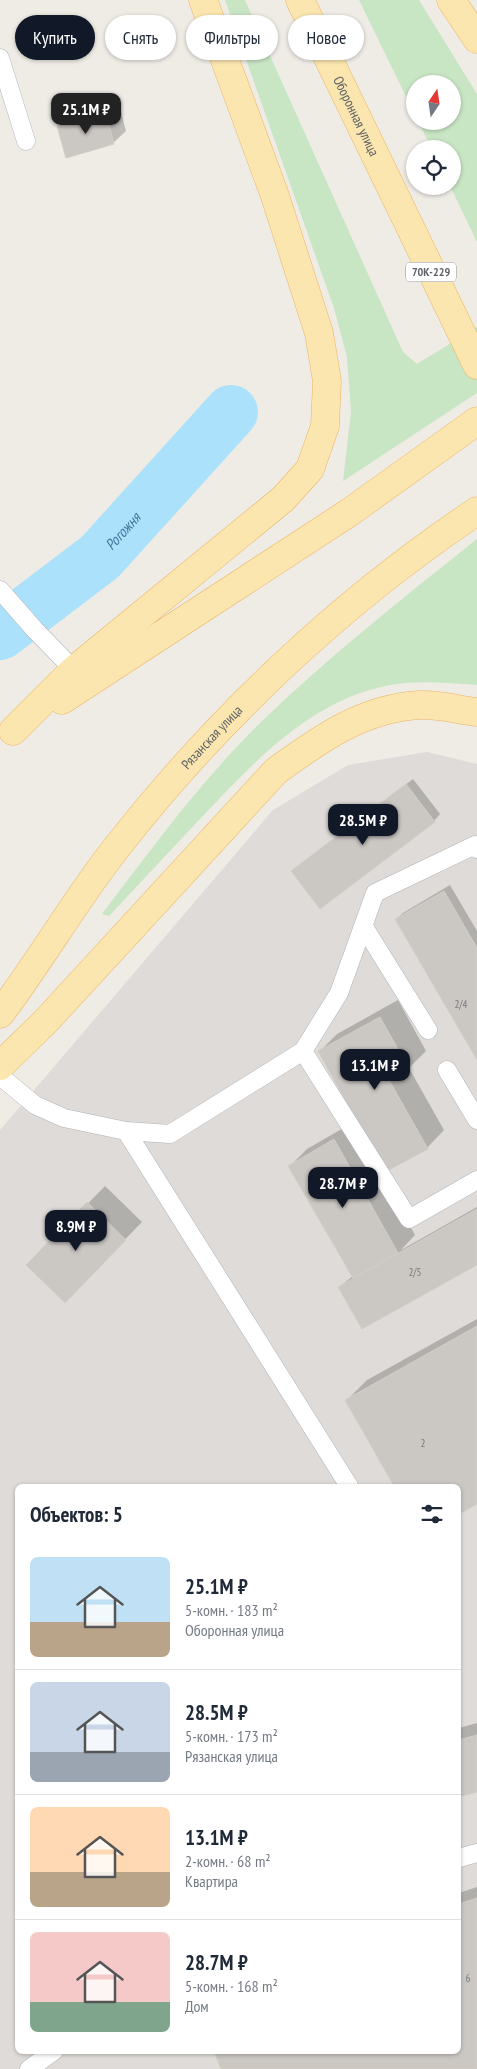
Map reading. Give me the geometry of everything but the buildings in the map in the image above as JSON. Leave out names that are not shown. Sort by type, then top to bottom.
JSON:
[{"type":"main road","points":[[6,736],[74,670],[283,499],[310,470],[326,426],[327,381],[319,333],[275,196],[203,0]]},
{"type":"main road","name":"Оборонная улица","points":[[300,0],[477,365]]},
{"type":"main road","points":[[451,0],[477,39]]},
{"type":"main road","points":[[6,736],[350,512],[477,421]]},
{"type":"main road","name":"Рязанская улица","points":[[0,1014],[116,848],[196,754],[293,656],[357,598],[477,511]]},
{"type":"main road","points":[[0,1066],[46,1021],[276,771],[298,754],[346,724],[384,710],[421,705],[477,712]]},
{"type":"lane","points":[[0,58],[26,141]]},
{"type":"lane","points":[[5,596],[74,670]]},
{"type":"lane","points":[[0,1076],[35,1105],[64,1118],[126,1131],[170,1134],[302,1051],[339,993],[375,893],[475,845],[477,848]]},
{"type":"lane","points":[[364,927],[428,1030]]},
{"type":"lane","points":[[302,1051],[409,1219],[477,1180]]},
{"type":"lane","points":[[447,1070],[477,1120]]},
{"type":"lane","points":[[126,1131],[348,1484]]},
{"type":"lane","points":[[461,1857],[477,1853]]},
{"type":"lane","points":[[29,2069],[50,2054]]},
{"type":"shaded area","points":[[427,752],[477,764],[477,2069],[0,2069],[0,1130],[273,810],[348,765]]},
{"type":"green space","points":[[225,0],[245,0],[252,15],[230,15]]},
{"type":"green space","points":[[359,0],[419,0],[477,94],[477,242],[454,195],[461,195],[461,140],[428,140],[422,130],[461,130],[461,75],[406,75],[406,97]]},
{"type":"green space","points":[[246,60],[272,60],[403,352],[417,364],[477,327],[477,393],[343,481],[351,412],[347,357],[334,308]]},
{"type":"green space","points":[[477,539],[477,685],[422,682],[390,685],[361,693],[334,704],[309,719],[262,756],[240,777],[109,916],[102,914],[197,792],[260,723],[339,651]]},
{"type":"waterway","name":"Рогожня","points":[[0,633],[100,557],[231,412]]}]
